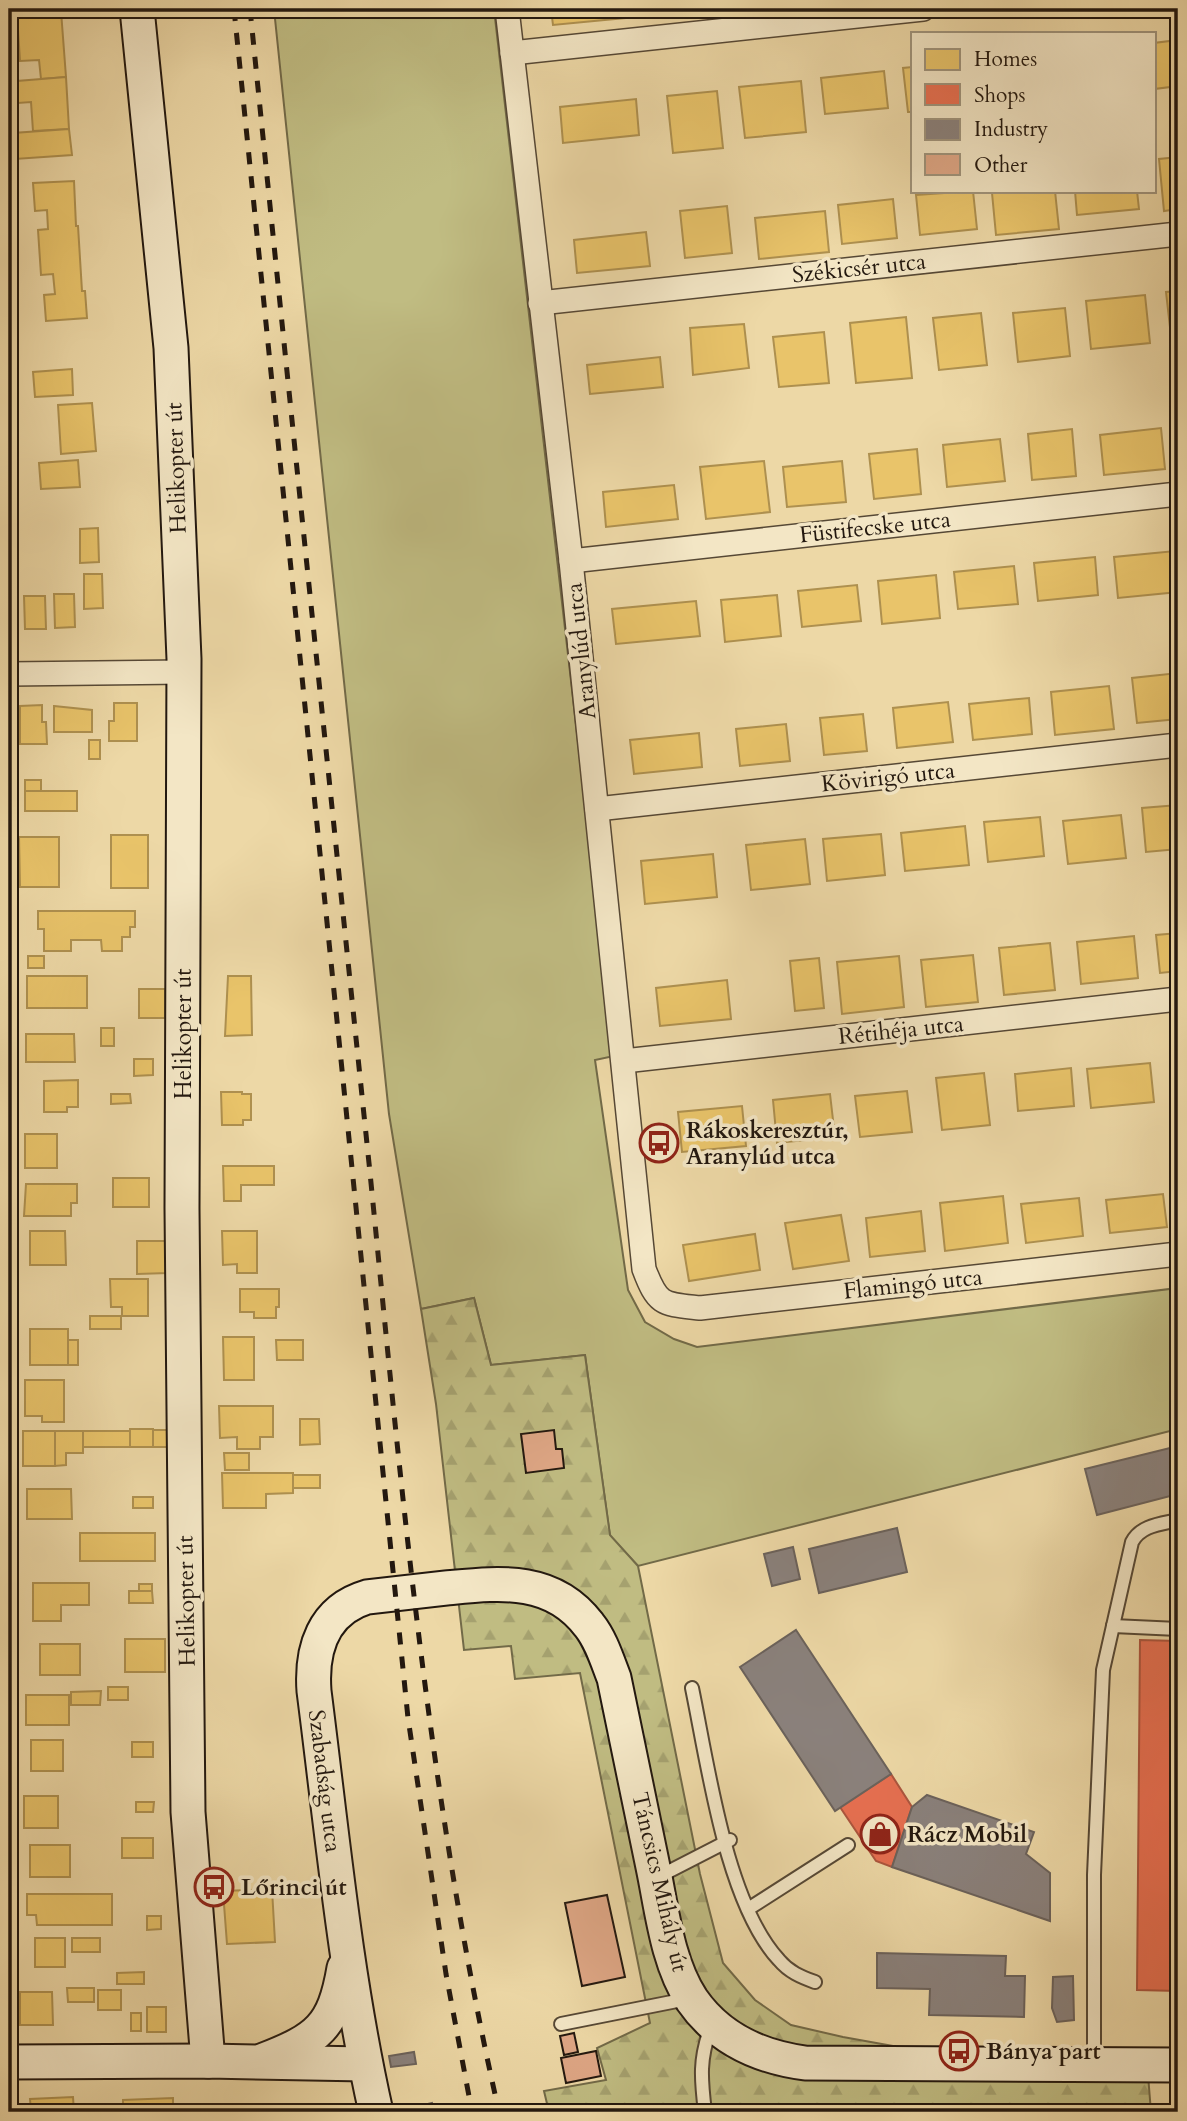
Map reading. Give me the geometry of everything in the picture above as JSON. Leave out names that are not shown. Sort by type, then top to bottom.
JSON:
[{"type":"street","name":"Helikopter út","points":[[137,9],[171,348],[184,671],[182,1208],[188,1812],[208,2061]]},
{"type":"street","name":"Aranylúd utca","points":[[507,9],[571,561],[644,1269],[653,1292]]},
{"type":"street","points":[[512,53],[923,9]]},
{"type":"street","name":"Székicsér utca","points":[[540,303],[1178,234]]},
{"type":"street","name":"Füstifecske utca","points":[[571,561],[1178,494]]},
{"type":"street","points":[[9,674],[184,671]]},
{"type":"street","name":"Kövirigó utca","points":[[597,808],[1178,745]]},
{"type":"street","name":"Rétihéja utca","points":[[624,1060],[1178,999]]},
{"type":"street","name":"Flamingó utca","points":[[653,1292],[667,1305],[700,1308],[1178,1254]]},
{"type":"street","name":"Táncsics Mihály út","points":[[366,1597],[505,1583],[540,1590],[578,1612],[595,1633],[614,1678],[672,1953],[691,1998],[712,2023],[752,2050],[777,2059],[805,2063],[1178,2065]]},
{"type":"street","name":"Szabadság utca","points":[[366,1597],[342,1609],[323,1629],[313,1670],[347,1953],[365,2064],[376,2112]]},
{"type":"street","points":[[258,2062],[298,2045],[325,2025],[340,1992],[347,1953]]},
{"type":"street","points":[[9,2063],[208,2061],[365,2064]]},
{"type":"lane","points":[[1094,2065],[1094,1875],[1103,1670],[1132,1542],[1136,1535],[1152,1526],[1178,1521]]},
{"type":"lane","points":[[1113,1626],[1178,1629]]},
{"type":"lane","points":[[692,1688],[728,1841],[748,1909],[771,1951],[781,1962],[795,1974],[815,1982]]},
{"type":"lane","points":[[656,1878],[728,1841]]},
{"type":"lane","points":[[748,1909],[848,1845]]},
{"type":"lane","points":[[561,2024],[691,1998]]},
{"type":"lane","points":[[705,2112],[701,2080],[702,2050],[712,2023]]},
{"type":"green space","points":[[274,9],[494,9],[614,1056],[595,1060],[628,1290],[645,1322],[674,1339],[697,1347],[1178,1288],[1178,1429],[638,1566],[610,1536],[585,1355],[491,1365],[474,1298],[421,1309],[389,1114]]},
{"type":"green space","points":[[474,1298],[491,1365],[585,1355],[610,1535],[638,1566],[700,1874],[723,1963],[755,2000],[791,2025],[843,2037],[943,2055],[1146,2050],[1151,2112],[549,2112],[544,2091],[606,2080],[597,2048],[650,2023],[580,1673],[515,1679],[511,1646],[464,1650],[436,1404],[421,1309]]},
{"type":"building: Homes","points":[[551,9],[625,9],[625,18],[553,25]]},
{"type":"building: Homes","points":[[648,9],[699,9],[649,14]]},
{"type":"building: Homes","points":[[61,11],[66,77],[41,79],[39,60],[20,61],[17,14]]},
{"type":"building: Homes","points":[[1178,40],[1178,86],[1156,89],[1156,43]]},
{"type":"building: Homes","points":[[911,67],[911,112],[908,112],[903,68]]},
{"type":"building: Homes","points":[[884,71],[888,108],[825,114],[821,78]]},
{"type":"building: Homes","points":[[66,77],[69,129],[33,131],[31,102],[18,103],[17,81]]},
{"type":"building: Homes","points":[[801,81],[806,132],[745,138],[739,87]]},
{"type":"building: Homes","points":[[717,91],[723,148],[673,153],[667,96]]},
{"type":"building: Homes","points":[[636,99],[639,135],[563,143],[560,107]]},
{"type":"building: Homes","points":[[69,129],[72,155],[15,159],[13,133]]},
{"type":"building: Homes","points":[[1178,157],[1178,209],[1164,211],[1159,159]]},
{"type":"building: Homes","points":[[74,181],[82,291],[85,291],[87,318],[46,321],[44,295],[55,294],[53,274],[41,275],[38,230],[48,229],[47,210],[35,211],[33,183]]},
{"type":"building: Homes","points":[[973,192],[977,229],[920,235],[916,195]]},
{"type":"building: Homes","points":[[1055,192],[1059,229],[996,235],[992,193]]},
{"type":"building: Homes","points":[[1075,192],[1137,192],[1139,209],[1077,215]]},
{"type":"building: Homes","points":[[893,199],[897,238],[842,244],[838,205]]},
{"type":"building: Homes","points":[[727,206],[732,253],[685,258],[680,211]]},
{"type":"building: Homes","points":[[825,211],[829,252],[759,259],[755,218]]},
{"type":"building: Homes","points":[[646,232],[650,266],[577,273],[574,240]]},
{"type":"building: Homes","points":[[1178,291],[1178,335],[1171,336],[1166,292]]},
{"type":"building: Homes","points":[[1145,295],[1150,343],[1091,349],[1086,301]]},
{"type":"building: Homes","points":[[1065,308],[1070,356],[1018,362],[1013,313]]},
{"type":"building: Homes","points":[[981,313],[987,365],[939,370],[933,318]]},
{"type":"building: Homes","points":[[906,317],[912,378],[856,383],[850,323]]},
{"type":"building: Homes","points":[[744,324],[749,368],[693,375],[690,328]]},
{"type":"building: Homes","points":[[824,332],[829,383],[779,387],[773,337]]},
{"type":"building: Homes","points":[[660,357],[663,387],[590,394],[587,365]]},
{"type":"building: Homes","points":[[72,369],[73,395],[35,397],[33,372]]},
{"type":"building: Homes","points":[[92,403],[96,451],[61,454],[58,405]]},
{"type":"building: Homes","points":[[1161,428],[1165,469],[1104,475],[1100,435]]},
{"type":"building: Homes","points":[[1072,429],[1076,476],[1032,480],[1028,434]]},
{"type":"building: Homes","points":[[1000,439],[1005,481],[947,487],[943,445]]},
{"type":"building: Homes","points":[[917,449],[921,494],[874,499],[869,454]]},
{"type":"building: Homes","points":[[78,460],[80,487],[41,489],[39,463]]},
{"type":"building: Homes","points":[[764,461],[770,512],[706,519],[700,467]]},
{"type":"building: Homes","points":[[842,461],[846,502],[787,507],[783,467]]},
{"type":"building: Homes","points":[[674,485],[678,519],[606,527],[603,492]]},
{"type":"building: Homes","points":[[98,528],[99,562],[80,563],[80,529]]},
{"type":"building: Homes","points":[[1175,551],[1178,592],[1118,598],[1114,557]]},
{"type":"building: Homes","points":[[1095,557],[1098,595],[1038,601],[1034,563]]},
{"type":"building: Homes","points":[[1014,566],[1018,604],[958,609],[954,572]]},
{"type":"building: Homes","points":[[84,574],[102,574],[103,608],[84,609]]},
{"type":"building: Homes","points":[[936,575],[940,618],[882,624],[878,581]]},
{"type":"building: Homes","points":[[857,585],[861,621],[802,627],[798,591]]},
{"type":"building: Homes","points":[[9,590],[15,590],[15,630],[9,630]]},
{"type":"building: Homes","points":[[54,594],[74,594],[75,627],[55,628]]},
{"type":"building: Homes","points":[[777,595],[781,636],[725,642],[721,600]]},
{"type":"building: Homes","points":[[24,596],[45,596],[46,629],[25,629]]},
{"type":"building: Homes","points":[[696,601],[700,636],[616,644],[612,609]]},
{"type":"building: Homes","points":[[1178,673],[1178,719],[1137,723],[1132,678]]},
{"type":"building: Homes","points":[[1109,686],[1114,729],[1055,735],[1051,692]]},
{"type":"building: Homes","points":[[1029,698],[1032,734],[973,740],[969,704]]},
{"type":"building: Homes","points":[[948,702],[953,742],[897,748],[893,708]]},
{"type":"building: Homes","points":[[114,703],[137,703],[137,741],[109,741],[109,721],[114,721]]},
{"type":"building: Homes","points":[[42,705],[42,722],[46,722],[47,744],[20,744],[20,706]]},
{"type":"building: Homes","points":[[54,706],[92,710],[92,732],[54,732]]},
{"type":"building: Homes","points":[[863,714],[867,751],[824,755],[820,718]]},
{"type":"building: Homes","points":[[786,724],[790,761],[740,766],[736,729]]},
{"type":"building: Homes","points":[[699,733],[702,767],[634,774],[630,740]]},
{"type":"building: Homes","points":[[89,740],[100,740],[100,759],[89,759]]},
{"type":"building: Homes","points":[[25,780],[41,780],[41,791],[25,791]]},
{"type":"building: Homes","points":[[25,791],[77,791],[77,811],[25,811]]},
{"type":"building: Homes","points":[[1178,805],[1178,849],[1146,852],[1142,808]]},
{"type":"building: Homes","points":[[1121,815],[1126,858],[1068,864],[1063,821]]},
{"type":"building: Homes","points":[[1040,817],[1044,856],[988,862],[984,822]]},
{"type":"building: Homes","points":[[965,826],[969,865],[905,871],[901,833]]},
{"type":"building: Homes","points":[[881,834],[885,875],[827,881],[823,839]]},
{"type":"building: Homes","points":[[111,835],[148,835],[148,888],[111,888]]},
{"type":"building: Homes","points":[[19,837],[59,837],[59,887],[20,887]]},
{"type":"building: Homes","points":[[805,839],[810,884],[751,890],[746,845]]},
{"type":"building: Homes","points":[[713,854],[717,897],[645,904],[641,861]]},
{"type":"building: Homes","points":[[38,911],[135,911],[135,927],[130,927],[130,937],[122,937],[122,951],[102,951],[101,940],[71,940],[71,951],[44,951],[44,929],[38,929]]},
{"type":"building: Homes","points":[[1178,933],[1178,971],[1160,973],[1156,935]]},
{"type":"building: Homes","points":[[1134,936],[1138,978],[1081,984],[1077,942]]},
{"type":"building: Homes","points":[[1050,943],[1055,990],[1004,995],[999,948]]},
{"type":"building: Homes","points":[[973,955],[978,1002],[926,1007],[921,960]]},
{"type":"building: Homes","points":[[28,956],[44,956],[44,968],[28,968]]},
{"type":"building: Homes","points":[[899,956],[904,1007],[842,1014],[837,962]]},
{"type":"building: Homes","points":[[819,958],[824,1008],[795,1011],[790,961]]},
{"type":"building: Homes","points":[[27,976],[87,976],[87,1008],[27,1008]]},
{"type":"building: Homes","points":[[228,976],[251,976],[252,1035],[225,1036]]},
{"type":"building: Homes","points":[[727,980],[731,1019],[660,1026],[656,988]]},
{"type":"building: Homes","points":[[139,989],[165,989],[165,1018],[139,1018]]},
{"type":"building: Homes","points":[[101,1028],[114,1028],[114,1046],[101,1046]]},
{"type":"building: Homes","points":[[26,1034],[74,1034],[75,1062],[26,1062]]},
{"type":"building: Homes","points":[[1172,1055],[1178,1055],[1178,1101],[1176,1101]]},
{"type":"building: Homes","points":[[134,1059],[153,1059],[153,1075],[134,1076]]},
{"type":"building: Homes","points":[[1150,1063],[1154,1102],[1091,1108],[1087,1069]]},
{"type":"building: Homes","points":[[1071,1068],[1074,1106],[1018,1111],[1015,1074]]},
{"type":"building: Homes","points":[[984,1073],[990,1125],[942,1130],[936,1078]]},
{"type":"building: Homes","points":[[78,1080],[78,1107],[67,1107],[67,1112],[44,1112],[44,1081]]},
{"type":"building: Homes","points":[[907,1091],[912,1132],[860,1137],[855,1096]]},
{"type":"building: Homes","points":[[221,1092],[251,1094],[251,1120],[243,1120],[243,1125],[222,1125]]},
{"type":"building: Homes","points":[[111,1094],[130,1094],[131,1103],[111,1104]]},
{"type":"building: Homes","points":[[830,1094],[835,1137],[777,1143],[773,1100]]},
{"type":"building: Homes","points":[[742,1106],[746,1146],[682,1152],[678,1112]]},
{"type":"building: Homes","points":[[25,1134],[57,1134],[57,1168],[25,1168]]},
{"type":"building: Homes","points":[[223,1166],[274,1166],[274,1185],[241,1185],[241,1201],[224,1201]]},
{"type":"building: Homes","points":[[113,1178],[149,1178],[149,1207],[113,1207]]},
{"type":"building: Homes","points":[[26,1184],[77,1184],[77,1203],[71,1203],[71,1216],[24,1216]]},
{"type":"building: Homes","points":[[1163,1194],[1167,1227],[1110,1233],[1106,1200]]},
{"type":"building: Homes","points":[[1003,1196],[1008,1243],[945,1251],[940,1203]]},
{"type":"building: Homes","points":[[1079,1198],[1083,1236],[1026,1243],[1021,1204]]},
{"type":"building: Homes","points":[[921,1211],[925,1251],[870,1257],[866,1218]]},
{"type":"building: Homes","points":[[841,1215],[849,1261],[793,1269],[785,1223]]},
{"type":"building: Homes","points":[[30,1231],[65,1231],[66,1265],[30,1265]]},
{"type":"building: Homes","points":[[222,1231],[257,1231],[257,1273],[237,1273],[237,1264],[223,1265]]},
{"type":"building: Homes","points":[[755,1234],[760,1270],[689,1281],[683,1245]]},
{"type":"building: Homes","points":[[137,1241],[168,1241],[168,1273],[137,1274]]},
{"type":"building: Homes","points":[[110,1279],[148,1279],[148,1316],[122,1316],[122,1307],[111,1307]]},
{"type":"building: Homes","points":[[240,1289],[279,1289],[276,1318],[254,1318],[254,1312],[240,1312]]},
{"type":"building: Homes","points":[[90,1316],[121,1316],[121,1329],[90,1329]]},
{"type":"building: Homes","points":[[30,1329],[68,1329],[68,1365],[30,1365]]},
{"type":"building: Homes","points":[[223,1337],[254,1337],[254,1380],[224,1380]]},
{"type":"building: Homes","points":[[68,1340],[78,1340],[78,1365],[68,1365]]},
{"type":"building: Homes","points":[[276,1340],[303,1340],[303,1360],[277,1360]]},
{"type":"building: Homes","points":[[25,1380],[64,1380],[64,1422],[42,1422],[42,1416],[25,1416]]},
{"type":"building: Homes","points":[[219,1406],[273,1406],[273,1437],[260,1437],[260,1449],[237,1449],[237,1437],[220,1438]]},
{"type":"building: Homes","points":[[300,1419],[319,1419],[320,1444],[300,1445]]},
{"type":"building: Homes","points":[[130,1429],[153,1429],[153,1447],[130,1447]]},
{"type":"building: Homes","points":[[153,1430],[169,1430],[169,1447],[153,1447]]},
{"type":"building: Homes","points":[[23,1431],[55,1431],[55,1466],[23,1466]]},
{"type":"building: Homes","points":[[55,1431],[83,1431],[83,1453],[66,1453],[66,1465],[55,1466]]},
{"type":"building: Homes","points":[[83,1431],[130,1431],[130,1447],[83,1447]]},
{"type":"building: Homes","points":[[224,1453],[249,1453],[249,1470],[225,1470]]},
{"type":"building: Homes","points":[[222,1473],[293,1473],[293,1493],[266,1494],[266,1508],[223,1508]]},
{"type":"building: Homes","points":[[293,1475],[320,1475],[320,1488],[293,1488]]},
{"type":"building: Homes","points":[[27,1489],[71,1489],[72,1519],[27,1519]]},
{"type":"building: Homes","points":[[133,1497],[153,1497],[153,1508],[133,1508]]},
{"type":"building: Homes","points":[[80,1533],[155,1533],[155,1561],[80,1561]]},
{"type":"building: Homes","points":[[33,1583],[89,1583],[89,1605],[61,1605],[61,1621],[33,1621]]},
{"type":"building: Homes","points":[[139,1584],[152,1584],[152,1591],[139,1591]]},
{"type":"building: Homes","points":[[129,1591],[152,1591],[153,1603],[129,1603]]},
{"type":"building: Homes","points":[[125,1639],[165,1639],[165,1672],[125,1672]]},
{"type":"building: Homes","points":[[40,1644],[80,1644],[80,1675],[40,1675]]},
{"type":"building: Homes","points":[[108,1687],[128,1687],[128,1700],[108,1700]]},
{"type":"building: Homes","points":[[101,1691],[100,1705],[71,1705],[71,1692]]},
{"type":"building: Homes","points":[[26,1695],[69,1695],[69,1725],[26,1725]]},
{"type":"building: Homes","points":[[31,1740],[63,1740],[63,1771],[31,1771]]},
{"type":"building: Homes","points":[[132,1742],[153,1742],[153,1757],[132,1757]]},
{"type":"building: Homes","points":[[24,1796],[58,1796],[58,1828],[24,1828]]},
{"type":"building: Homes","points":[[136,1802],[154,1802],[153,1812],[136,1812]]},
{"type":"building: Homes","points":[[122,1838],[153,1838],[153,1858],[122,1858]]},
{"type":"building: Homes","points":[[30,1845],[70,1845],[70,1877],[30,1877]]},
{"type":"building: Homes","points":[[272,1889],[275,1942],[227,1944],[223,1891]]},
{"type":"building: Homes","points":[[27,1894],[112,1894],[112,1925],[37,1925],[36,1915],[27,1915]]},
{"type":"building: Homes","points":[[147,1916],[161,1916],[161,1929],[147,1930]]},
{"type":"building: Homes","points":[[35,1938],[65,1938],[65,1967],[35,1967]]},
{"type":"building: Homes","points":[[72,1938],[100,1938],[100,1952],[72,1952]]},
{"type":"building: Homes","points":[[144,1972],[144,1984],[117,1984],[117,1973]]},
{"type":"building: Homes","points":[[67,1988],[94,1988],[94,2002],[68,2002]]},
{"type":"building: Homes","points":[[98,1990],[121,1990],[121,2010],[98,2010]]},
{"type":"building: Homes","points":[[20,1992],[52,1992],[53,2025],[20,2025]]},
{"type":"building: Homes","points":[[147,2007],[166,2007],[166,2032],[147,2032]]},
{"type":"building: Homes","points":[[131,2013],[141,2013],[141,2031],[131,2031]]},
{"type":"building: Homes","points":[[73,2097],[74,2112],[31,2112],[30,2099]]},
{"type":"building: Homes","points":[[173,2098],[173,2112],[123,2112],[123,2100]]},
{"type":"building: Shops","points":[[1140,1640],[1178,1641],[1178,1991],[1137,1990]]},
{"type":"building: Shops","name":"Rácz Mobil","points":[[891,1774],[912,1807],[892,1867],[876,1861],[840,1807]]},
{"type":"building: Shops","points":[[1152,2108],[1152,2112],[1126,2112],[1126,2109]]},
{"type":"building: Industry","points":[[1178,1446],[1178,1494],[1097,1515],[1085,1469]]},
{"type":"building: Industry","points":[[897,1528],[907,1572],[819,1593],[809,1549]]},
{"type":"building: Industry","points":[[793,1547],[800,1579],[772,1586],[764,1554]]},
{"type":"building: Industry","points":[[796,1630],[891,1774],[835,1811],[740,1667]]},
{"type":"building: Industry","points":[[927,1795],[1034,1832],[1026,1854],[1050,1873],[1050,1921],[892,1867],[912,1807]]},
{"type":"building: Industry","points":[[877,1953],[1006,1956],[1005,1976],[1025,1976],[1024,2017],[929,2015],[930,1989],[877,1988]]},
{"type":"building: Industry","points":[[1073,1976],[1074,2020],[1057,2022],[1052,2008],[1053,1977]]},
{"type":"building: Industry","points":[[414,2052],[416,2064],[391,2067],[389,2056]]},
{"type":"building: Industry","points":[[432,2103],[434,2112],[398,2111]]},
{"type":"building: Other","points":[[554,1430],[556,1449],[562,1449],[564,1468],[526,1473],[521,1434]]},
{"type":"building: Other","points":[[607,1895],[625,1977],[582,1986],[565,1903]]},
{"type":"building: Other","points":[[574,2033],[578,2052],[564,2055],[560,2036]]},
{"type":"building: Other","points":[[596,2051],[601,2076],[566,2083],[561,2058]]},
{"type":"railway","points":[[234,9],[408,1718],[446,1974],[472,2112]]},
{"type":"railway","points":[[250,9],[419,1640],[453,1877],[499,2112]]},
{"type":"place","name":"Rákoskeresztúr, Aranylúd utca","points":[[659,1143]]},
{"type":"place","name":"Rácz Mobil","points":[[880,1834]]},
{"type":"place","name":"Lőrinci út","points":[[214,1887]]},
{"type":"place","name":"Bánya part","points":[[959,2051]]}]
